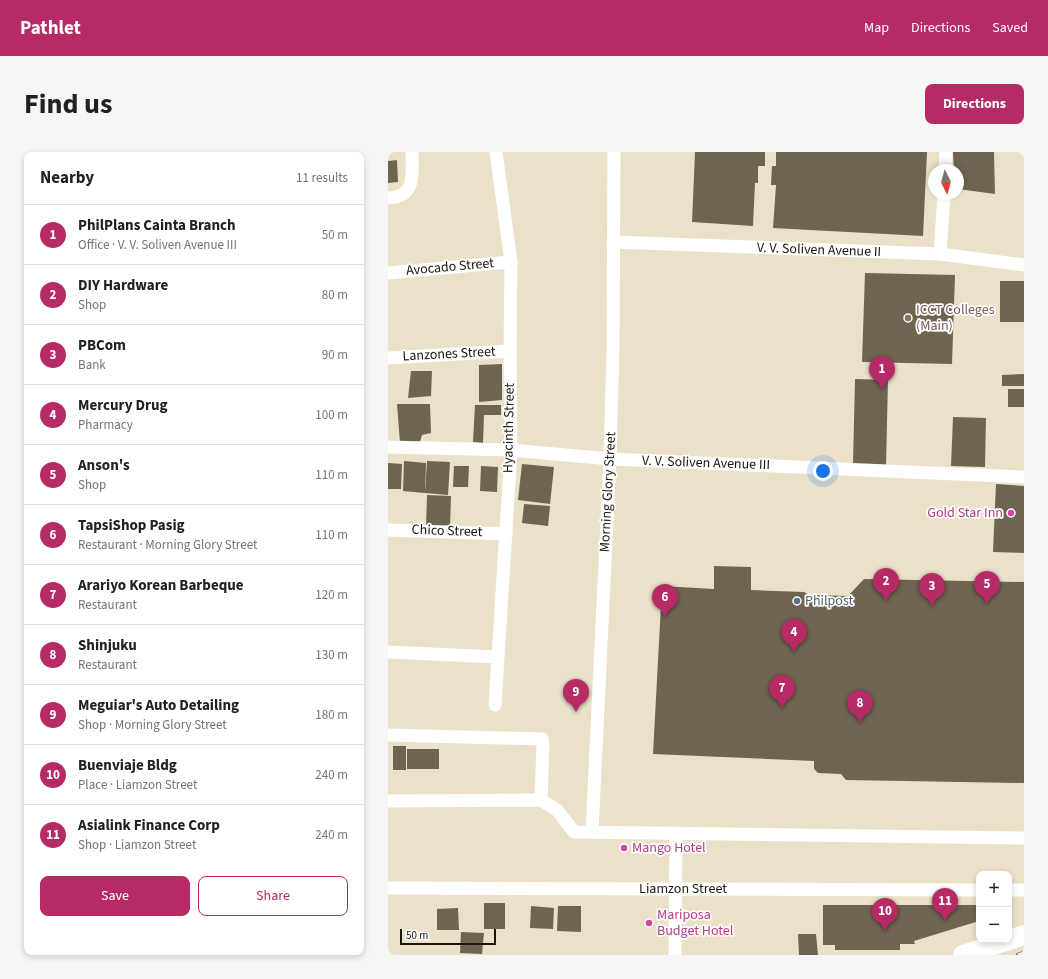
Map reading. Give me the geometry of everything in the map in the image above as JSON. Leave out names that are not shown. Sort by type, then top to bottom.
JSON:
[{"type":"main road","points":[[963,955],[1024,935]]},
{"type":"street","points":[[388,198],[404,194],[412,183],[412,152]]},
{"type":"street","name":"Hyacinth Street","points":[[495,705],[510,450],[511,262],[496,152]]},
{"type":"street","name":"Morning Glory Street","points":[[592,832],[610,459],[613,348],[614,152]]},
{"type":"street","points":[[945,164],[946,152]]},
{"type":"street","points":[[940,254],[944,200]]},
{"type":"street","name":"V. V. Soliven Avenue II","points":[[613,242],[940,254],[1024,265]]},
{"type":"street","name":"Avocado Street","points":[[388,273],[511,262]]},
{"type":"street","name":"Lanzones Street","points":[[388,358],[510,351]]},
{"type":"street","name":"V. V. Soliven Avenue III","points":[[388,447],[510,450],[610,459],[1024,477]]},
{"type":"street","name":"Chico Street","points":[[388,530],[506,534]]},
{"type":"street","points":[[388,652],[497,657]]},
{"type":"street","points":[[388,736],[542,739],[544,746],[541,800]]},
{"type":"street","points":[[388,801],[541,800],[557,810],[574,832],[1024,838]]},
{"type":"street","points":[[675,955],[676,834]]},
{"type":"street","name":"Liamzon Street","points":[[388,888],[976,890]]},
{"type":"street","points":[[1012,890],[1024,890]]},
{"type":"building","points":[[695,152],[765,152],[765,166],[758,166],[758,183],[755,183],[753,226],[692,222]]},
{"type":"building","points":[[776,152],[927,152],[923,236],[773,228],[776,185],[771,185],[772,166],[776,166]]},
{"type":"building","points":[[953,152],[994,152],[995,194],[964,190],[964,164],[954,164]]},
{"type":"building","points":[[397,160],[398,182],[388,183],[388,161]]},
{"type":"building","name":"ICCT Colleges (Main)","points":[[865,273],[955,275],[952,364],[862,362]]},
{"type":"building","points":[[1000,281],[1024,281],[1024,322],[1000,322]]},
{"type":"building","points":[[502,364],[502,400],[479,402],[479,365]]},
{"type":"building","points":[[411,371],[432,371],[431,396],[408,398]]},
{"type":"building","points":[[1024,374],[1024,386],[1002,386],[1002,375]]},
{"type":"building","points":[[855,379],[888,380],[886,465],[853,464]]},
{"type":"building","points":[[1008,389],[1024,389],[1024,407],[1008,407]]},
{"type":"building","points":[[397,404],[430,404],[431,433],[422,435],[420,442],[400,443]]},
{"type":"building","points":[[475,405],[501,405],[501,415],[484,415],[483,443],[473,442]]},
{"type":"building","points":[[953,417],[986,418],[985,467],[951,466]]},
{"type":"building","points":[[404,461],[426,463],[425,493],[403,491]]},
{"type":"building","points":[[427,461],[450,462],[448,495],[425,493]]},
{"type":"building","points":[[388,463],[402,464],[401,489],[388,489]]},
{"type":"building","points":[[522,464],[554,467],[550,504],[518,500]]},
{"type":"building","points":[[454,466],[469,466],[468,487],[453,487]]},
{"type":"building","points":[[481,466],[498,467],[497,492],[480,491]]},
{"type":"building","points":[[996,484],[1024,486],[1024,553],[993,552]]},
{"type":"building","points":[[427,495],[451,496],[450,528],[426,527]]},
{"type":"building","points":[[524,504],[550,506],[548,526],[522,523]]},
{"type":"building","points":[[714,566],[751,567],[751,590],[804,592],[809,595],[848,596],[864,579],[1024,582],[1024,783],[846,780],[841,774],[818,773],[814,769],[814,761],[653,754],[662,586],[714,589]]},
{"type":"building","points":[[393,746],[406,746],[406,770],[393,770]]},
{"type":"building","points":[[407,749],[439,749],[439,769],[407,769]]},
{"type":"building","points":[[484,903],[505,903],[505,929],[484,929]]},
{"type":"building","points":[[823,905],[976,905],[976,922],[914,941],[915,944],[900,944],[900,950],[835,950],[835,945],[823,945]]},
{"type":"building","points":[[531,906],[554,908],[553,929],[530,928]]},
{"type":"building","points":[[558,906],[581,906],[581,932],[557,931]]},
{"type":"building","points":[[458,908],[459,930],[437,930],[437,909]]},
{"type":"building","points":[[461,932],[484,933],[482,954],[460,953]]},
{"type":"building","points":[[798,934],[816,934],[818,955],[799,955]]},
{"type":"railway","points":[[1018,955],[1024,953]]},
{"type":"place","name":"ICCT Colleges (Main)","points":[[908,318]]},
{"type":"place","name":"PhilPlans Cainta Branch","points":[[882,389]]},
{"type":"place","name":"Gold Star Inn","points":[[1011,513]]},
{"type":"place","name":"Philpost","points":[[797,601]]},
{"type":"place","name":"DIY Hardware","points":[[886,601]]},
{"type":"place","name":"Anson's","points":[[987,604]]},
{"type":"place","name":"PBCom","points":[[932,606]]},
{"type":"place","name":"TapsiShop Pasig","points":[[665,617]]},
{"type":"place","name":"Mercury Drug","points":[[794,652]]},
{"type":"place","name":"Arariyo Korean Barbeque","points":[[782,708]]},
{"type":"place","name":"Meguiar's Auto Detailing","points":[[576,712]]},
{"type":"place","name":"Shinjuku","points":[[860,723]]},
{"type":"place","name":"Mango Hotel","points":[[624,848]]},
{"type":"place","name":"Asialink Finance Corp","points":[[945,921]]},
{"type":"place","name":"Mariposa Budget Hotel","points":[[649,923]]},
{"type":"place","name":"Buenviaje Bldg","points":[[885,931]]}]
